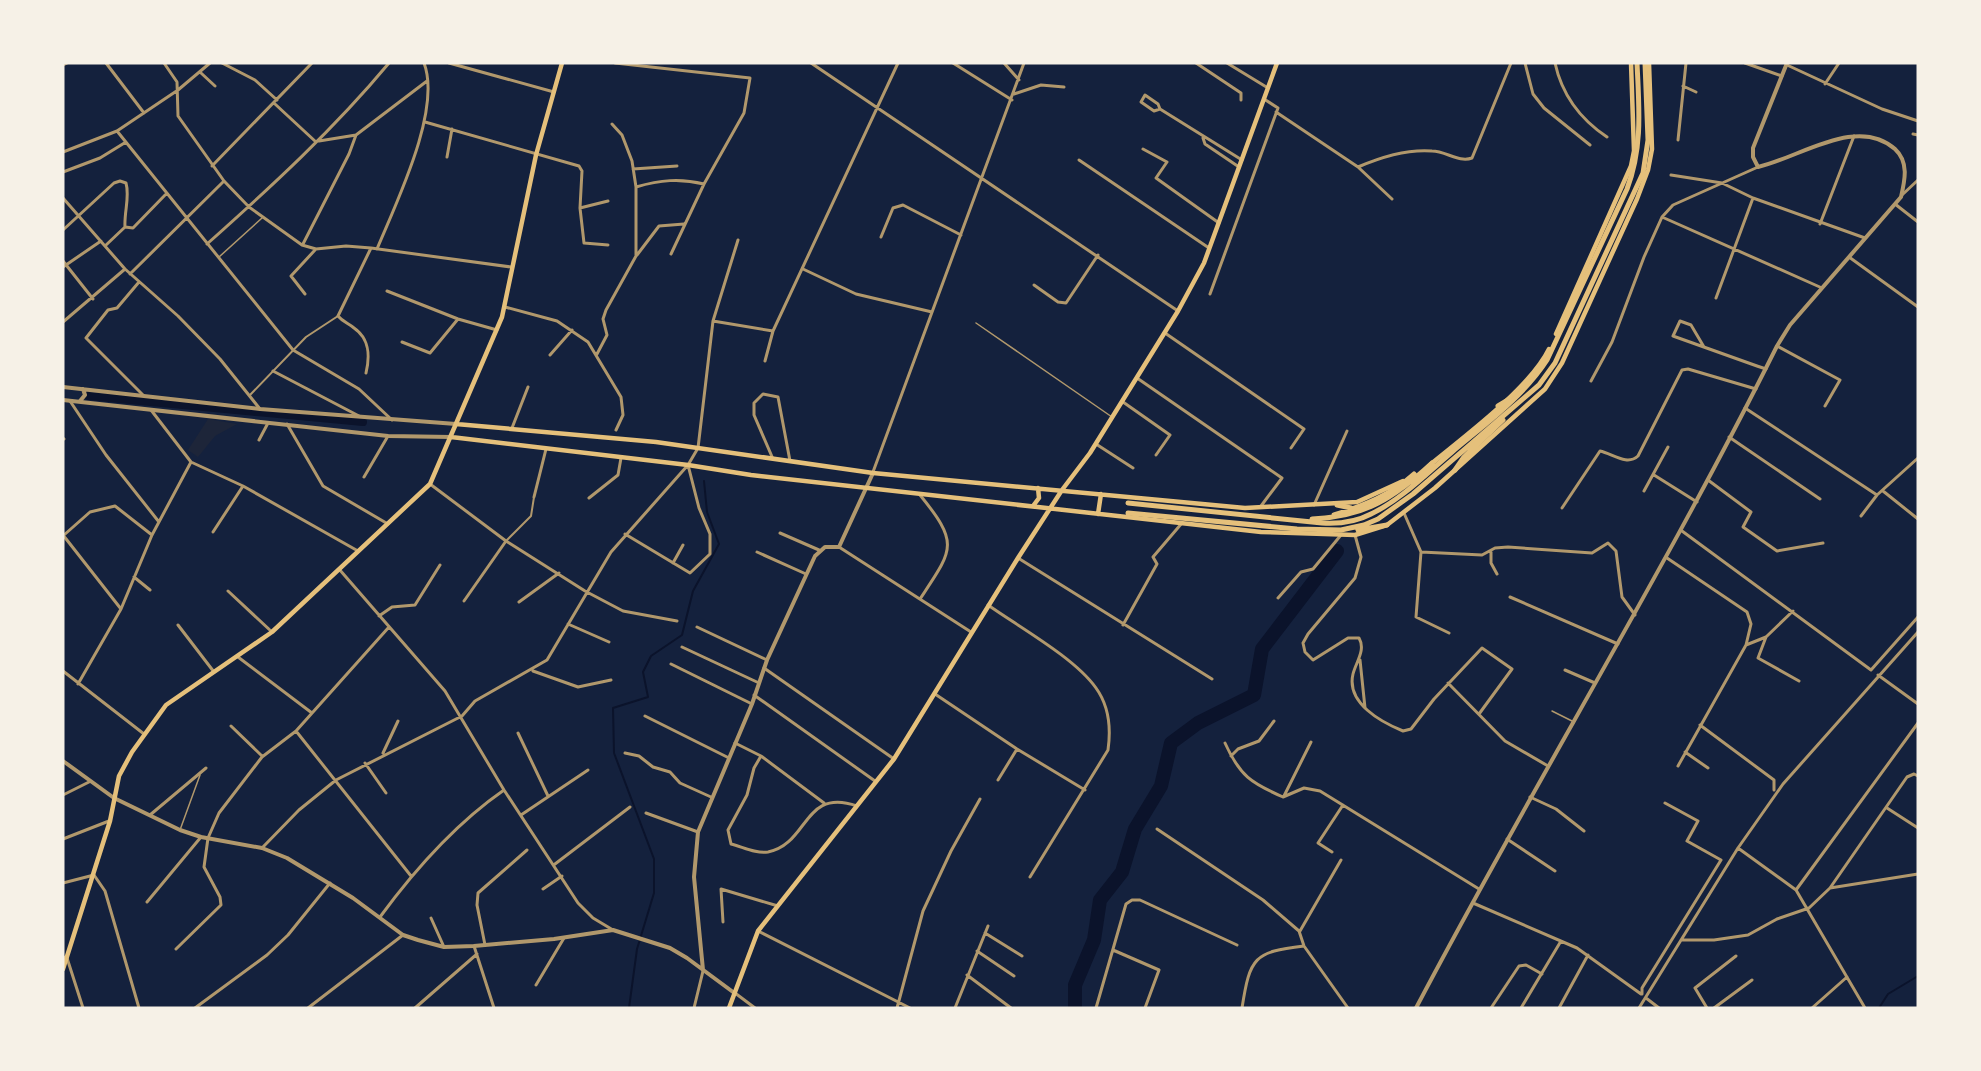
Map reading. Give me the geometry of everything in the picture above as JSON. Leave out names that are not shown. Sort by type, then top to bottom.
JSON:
[{"type":"highway","points":[[1455,470],[1464,457],[1515,414],[1525,393],[1547,360],[1634,170],[1640,141],[1637,63]]},
{"type":"highway","points":[[1498,406],[1539,385],[1555,363],[1643,173],[1648,140],[1647,63]]},
{"type":"highway","points":[[1128,503],[1342,523],[1362,518],[1377,511],[1409,489],[1525,393]]},
{"type":"highway","points":[[1341,533],[1364,525],[1399,505],[1525,393]]},
{"type":"highway","points":[[1296,520],[1320,519],[1372,508],[1407,486],[1432,463]]},
{"type":"highway","points":[[1320,519],[1353,509],[1394,489],[1414,474]]},
{"type":"highway","points":[[1337,505],[1353,509]]},
{"type":"highway","points":[[1128,513],[1341,533],[1387,525]]},
{"type":"main road","points":[[63,969],[110,821],[119,776],[144,734],[166,705],[272,632],[430,484],[505,307],[511,267],[536,155],[562,63]]},
{"type":"main road","points":[[729,1008],[758,931],[894,759],[988,605],[1062,490],[1096,444],[1178,311],[1219,223],[1277,63]]},
{"type":"main road","points":[[456,424],[698,448],[873,473],[1260,508],[1337,505],[1374,496],[1432,463],[1538,368],[1548,352],[1619,194],[1634,151],[1631,63]]},
{"type":"main road","points":[[1515,414],[1545,389],[1562,363],[1637,199],[1652,149],[1647,63]]},
{"type":"main road","points":[[1619,194],[1637,199]]},
{"type":"main road","points":[[451,437],[622,456],[865,488],[1261,532],[1355,535],[1387,525],[1455,470]]},
{"type":"main road","points":[[1033,506],[1039,498],[1038,488]]},
{"type":"main road","points":[[1098,514],[1101,494]]},
{"type":"street","points":[[106,63],[144,113]]},
{"type":"street","points":[[164,63],[175,76],[178,90],[178,117],[212,166],[249,207],[302,245],[316,249],[346,246],[371,248],[511,267]]},
{"type":"street","points":[[63,152],[117,131],[178,90],[210,63]]},
{"type":"street","points":[[222,63],[255,80],[316,142]]},
{"type":"street","points":[[212,166],[276,103],[312,63]]},
{"type":"street","points":[[207,244],[316,142],[376,80],[389,63]]},
{"type":"street","points":[[377,249],[425,122],[427,81],[424,63]]},
{"type":"street","points":[[449,63],[555,92]]},
{"type":"street","points":[[615,63],[750,78],[744,113],[704,184],[671,254]]},
{"type":"street","points":[[811,63],[876,109],[983,177],[1178,311]]},
{"type":"street","points":[[765,361],[773,331],[898,63]]},
{"type":"street","points":[[953,63],[1012,100]]},
{"type":"street","points":[[1004,63],[1019,80]]},
{"type":"street","points":[[839,547],[873,473],[1024,63]]},
{"type":"street","points":[[1196,63],[1241,93],[1241,100]]},
{"type":"street","points":[[1227,63],[1268,88]]},
{"type":"street","points":[[1358,167],[1375,159],[1430,150],[1464,161],[1472,158],[1511,63]]},
{"type":"street","points":[[1525,63],[1533,94],[1544,108],[1590,145]]},
{"type":"street","points":[[1555,63],[1562,85],[1576,110],[1607,137]]},
{"type":"street","points":[[1678,140],[1686,63]]},
{"type":"street","points":[[1745,63],[1782,76]]},
{"type":"street","points":[[1825,84],[1839,63]]},
{"type":"street","points":[[1758,166],[1753,157],[1753,148],[1787,64],[1825,84],[1882,109],[1918,121]]},
{"type":"street","points":[[201,72],[215,86]]},
{"type":"street","points":[[316,142],[356,135],[427,81]]},
{"type":"street","points":[[1014,94],[1041,85],[1064,87]]},
{"type":"street","points":[[1683,86],[1696,92]]},
{"type":"street","points":[[1160,109],[1154,111],[1141,102],[1145,95],[1158,104],[1160,109],[1203,138],[1209,138],[1242,160]]},
{"type":"street","points":[[1264,99],[1358,167],[1392,200]]},
{"type":"street","points":[[1210,294],[1277,110]]},
{"type":"street","points":[[425,122],[581,168],[580,208],[584,243],[608,245]]},
{"type":"street","points":[[612,124],[622,135],[633,169],[636,187],[636,256]]},
{"type":"street","points":[[447,157],[452,129]]},
{"type":"street","points":[[117,131],[292,350],[359,389],[393,421]]},
{"type":"street","points":[[302,245],[349,154],[356,135]]},
{"type":"street","points":[[1820,224],[1854,136]]},
{"type":"street","points":[[1416,1008],[1572,721],[1682,531],[1777,346],[1790,325],[1900,196],[1905,180],[1905,165],[1898,152],[1879,138],[1854,136],[1758,166],[1673,205],[1662,217],[1644,257],[1612,342],[1591,381]]},
{"type":"street","points":[[1203,138],[1205,144],[1239,167]]},
{"type":"street","points":[[63,172],[100,158],[126,142]]},
{"type":"street","points":[[1143,150],[1167,162],[1156,178],[1219,223]]},
{"type":"street","points":[[1080,160],[1209,248]]},
{"type":"street","points":[[633,169],[676,166]]},
{"type":"street","points":[[1671,175],[1722,183],[1753,198],[1820,224],[1866,238]]},
{"type":"street","points":[[636,187],[657,180],[684,179],[704,184]]},
{"type":"street","points":[[1900,196],[1918,180]]},
{"type":"street","points":[[63,230],[114,183],[120,181],[126,183],[128,192],[124,212],[125,228]]},
{"type":"street","points":[[130,274],[224,181]]},
{"type":"street","points":[[105,246],[125,228],[133,228],[167,193]]},
{"type":"street","points":[[63,198],[125,269],[178,315],[260,408]]},
{"type":"street","points":[[1716,298],[1753,198]]},
{"type":"street","points":[[580,208],[608,201]]},
{"type":"street","points":[[1895,204],[1918,222]]},
{"type":"street","points":[[882,237],[893,207],[897,205],[903,205],[961,235]]},
{"type":"street","points":[[1662,217],[1822,288]]},
{"type":"street","points":[[597,354],[607,335],[603,319],[606,310],[636,256],[659,226],[684,224]]},
{"type":"street","points":[[262,848],[299,810],[336,780],[365,763],[462,716],[467,707],[476,701],[547,660],[585,591],[625,534],[688,465],[698,448],[713,321],[738,240]]},
{"type":"street","points":[[93,298],[64,264],[101,241]]},
{"type":"street","points":[[250,395],[292,350],[315,330],[338,316],[371,248]]},
{"type":"street","points":[[305,294],[291,276],[316,249]]},
{"type":"street","points":[[1034,285],[1058,303],[1066,303],[1098,255]]},
{"type":"street","points":[[1849,257],[1918,307]]},
{"type":"street","points":[[63,322],[125,269]]},
{"type":"street","points":[[803,269],[856,294],[932,312]]},
{"type":"street","points":[[139,282],[117,308],[110,309],[87,335],[89,342],[143,395]]},
{"type":"street","points":[[387,291],[458,319],[497,330]]},
{"type":"street","points":[[505,307],[557,321],[588,342],[623,402],[623,415],[616,429]]},
{"type":"street","points":[[338,316],[355,328],[366,342],[370,357],[366,373]]},
{"type":"street","points":[[402,342],[430,353],[458,319]]},
{"type":"street","points":[[713,321],[773,331]]},
{"type":"street","points":[[1704,347],[1691,325],[1680,321],[1677,324],[1673,336],[1704,347],[1766,369]]},
{"type":"street","points":[[550,355],[572,330]]},
{"type":"street","points":[[1165,333],[1304,429],[1291,448]]},
{"type":"street","points":[[1777,346],[1840,380],[1826,406]]},
{"type":"street","points":[[1563,508],[1600,451],[1627,461],[1633,461],[1638,456],[1682,370],[1688,369],[1756,389]]},
{"type":"street","points":[[273,371],[362,417]]},
{"type":"street","points":[[1137,378],[1282,478],[1260,508]]},
{"type":"street","points":[[512,428],[528,387]]},
{"type":"street","points":[[159,522],[100,447],[64,394],[65,388],[393,421],[456,424]]},
{"type":"street","points":[[80,401],[85,395],[82,389]]},
{"type":"street","points":[[773,459],[754,415],[754,404],[763,394],[778,397],[790,461]]},
{"type":"street","points":[[63,400],[388,436],[451,437]]},
{"type":"street","points":[[1123,402],[1170,435],[1156,455]]},
{"type":"street","points":[[1745,408],[1877,495]]},
{"type":"street","points":[[151,410],[191,462],[243,486],[358,551]]},
{"type":"street","points":[[259,440],[269,422]]},
{"type":"street","points":[[287,424],[323,486],[388,524]]},
{"type":"street","points":[[1314,506],[1347,431]]},
{"type":"street","points":[[364,477],[388,436]]},
{"type":"street","points":[[1729,437],[1820,499]]},
{"type":"street","points":[[1096,444],[1133,468]]},
{"type":"street","points":[[465,602],[506,541],[531,516],[546,447]]},
{"type":"street","points":[[1644,491],[1668,447]]},
{"type":"street","points":[[590,498],[618,475],[622,456]]},
{"type":"street","points":[[1861,516],[1877,495],[1918,458]]},
{"type":"street","points":[[78,684],[121,609],[152,535],[191,462]]},
{"type":"street","points":[[625,534],[690,573],[710,554],[710,534],[699,508],[688,465]]},
{"type":"street","points":[[1654,475],[1697,502]]},
{"type":"street","points":[[1708,480],[1752,512],[1743,527],[1777,551],[1823,543]]},
{"type":"street","points":[[430,484],[506,541],[585,591],[623,611],[677,621]]},
{"type":"street","points":[[213,532],[243,486]]},
{"type":"street","points":[[1883,491],[1918,519]]},
{"type":"street","points":[[918,494],[940,519],[949,540],[948,557],[920,599]]},
{"type":"street","points":[[121,609],[63,535],[90,512],[115,506],[152,535]]},
{"type":"street","points":[[1404,513],[1421,552],[1416,617],[1449,633]]},
{"type":"street","points":[[1123,624],[1157,564],[1153,557],[1182,523]]},
{"type":"street","points":[[1682,531],[1871,670],[1918,617]]},
{"type":"street","points":[[780,532],[819,550]]},
{"type":"street","points":[[1278,598],[1301,572],[1313,569],[1341,533]]},
{"type":"street","points":[[1355,535],[1361,557],[1355,578],[1303,643],[1305,652],[1313,660],[1348,638],[1359,638],[1366,710]]},
{"type":"street","points":[[673,563],[683,545]]},
{"type":"street","points":[[694,1008],[703,970],[694,877],[698,832],[752,704],[767,660],[819,550],[832,545],[839,547],[971,632]]},
{"type":"street","points":[[1421,552],[1482,555],[1495,548],[1508,547],[1592,553],[1600,546],[1613,545],[1616,551],[1622,597],[1635,615]]},
{"type":"street","points":[[758,552],[806,574]]},
{"type":"street","points":[[1491,552],[1491,563],[1497,574]]},
{"type":"street","points":[[1018,558],[1212,679]]},
{"type":"street","points":[[1667,558],[1747,612],[1751,624],[1746,645],[1678,766]]},
{"type":"street","points":[[379,616],[392,607],[414,605],[440,565]]},
{"type":"street","points":[[339,569],[434,677],[462,716],[504,790],[590,915],[613,930],[670,948],[755,1008]]},
{"type":"street","points":[[519,602],[559,573]]},
{"type":"street","points":[[134,577],[150,590]]},
{"type":"street","points":[[228,591],[272,632]]},
{"type":"street","points":[[1510,597],[1618,644]]},
{"type":"street","points":[[988,605],[1082,672],[1097,689],[1111,730],[1108,750],[1030,878]]},
{"type":"street","points":[[1746,645],[1766,637],[1793,611]]},
{"type":"street","points":[[568,624],[609,642]]},
{"type":"street","points":[[178,625],[214,672]]},
{"type":"street","points":[[176,949],[222,905],[205,870],[208,838],[226,800],[262,757],[296,731],[389,627]]},
{"type":"street","points":[[697,627],[767,660]]},
{"type":"street","points":[[1639,1008],[1738,848],[1784,784],[1918,632]]},
{"type":"street","points":[[1766,637],[1758,658],[1799,681]]},
{"type":"street","points":[[682,647],[759,682]]},
{"type":"street","points":[[1360,659],[1353,674],[1352,687],[1366,710],[1403,731],[1411,729],[1448,683],[1482,648],[1512,669],[1479,714]]},
{"type":"street","points":[[238,657],[312,713]]},
{"type":"street","points":[[671,664],[752,704]]},
{"type":"street","points":[[764,668],[894,759]]},
{"type":"street","points":[[63,670],[144,734]]},
{"type":"street","points":[[532,670],[578,687],[611,680]]},
{"type":"street","points":[[1565,670],[1595,683]]},
{"type":"street","points":[[1878,675],[1918,704]]},
{"type":"street","points":[[1448,683],[1505,741],[1548,766]]},
{"type":"street","points":[[934,693],[1017,749],[1085,790]]},
{"type":"street","points":[[754,695],[877,782]]},
{"type":"street","points":[[645,716],[729,758]]},
{"type":"street","points":[[382,755],[398,721]]},
{"type":"street","points":[[1231,756],[1238,750],[1259,741],[1274,721]]},
{"type":"street","points":[[1796,890],[1918,723]]},
{"type":"street","points":[[1700,725],[1774,780],[1774,790]]},
{"type":"street","points":[[231,726],[262,757]]},
{"type":"street","points":[[296,731],[411,876]]},
{"type":"street","points":[[518,733],[548,796]]},
{"type":"street","points":[[1283,797],[1311,742]]},
{"type":"street","points":[[735,743],[761,756],[824,803]]},
{"type":"street","points":[[1226,743],[1231,756],[1244,775],[1283,797]]},
{"type":"street","points":[[998,780],[1017,749]]},
{"type":"street","points":[[1685,752],[1708,768]]},
{"type":"street","points":[[625,753],[639,756],[653,767],[670,772],[680,783],[711,797]]},
{"type":"street","points":[[761,756],[754,768],[747,795],[728,830],[731,844],[767,852],[784,846],[824,803],[840,800],[859,806]]},
{"type":"street","points":[[63,761],[114,798],[180,830],[201,837],[262,848],[288,858],[330,883],[403,935],[444,947],[564,938],[613,930]]},
{"type":"street","points":[[365,763],[386,792]]},
{"type":"street","points":[[150,815],[206,768]]},
{"type":"street","points":[[521,815],[588,770]]},
{"type":"street","points":[[1681,940],[1714,940],[1748,935],[1777,919],[1809,908],[1830,888],[1907,777],[1914,774],[1918,776]]},
{"type":"street","points":[[63,795],[89,782]]},
{"type":"street","points":[[1283,797],[1304,788],[1320,790],[1479,889]]},
{"type":"street","points":[[380,917],[411,876],[468,816],[504,790]]},
{"type":"street","points":[[1530,797],[1556,809],[1584,831]]},
{"type":"street","points":[[897,1008],[923,910],[951,851],[980,799]]},
{"type":"street","points":[[1642,994],[1642,988],[1721,860],[1687,841],[1698,821],[1665,802]]},
{"type":"street","points":[[1332,852],[1318,843],[1343,805]]},
{"type":"street","points":[[555,864],[630,807]]},
{"type":"street","points":[[1887,808],[1918,828]]},
{"type":"street","points":[[646,813],[698,832]]},
{"type":"street","points":[[63,839],[110,821]]},
{"type":"street","points":[[1156,829],[1263,900],[1299,931],[1304,946],[1348,1008]]},
{"type":"street","points":[[147,903],[201,837]]},
{"type":"street","points":[[1507,839],[1555,871]]},
{"type":"street","points":[[1738,848],[1796,890],[1809,908],[1865,1008]]},
{"type":"street","points":[[484,945],[477,905],[478,893],[527,850]]},
{"type":"street","points":[[1299,931],[1341,860]]},
{"type":"street","points":[[1830,888],[1918,874]]},
{"type":"street","points":[[63,883],[94,875],[108,899],[140,1008]]},
{"type":"street","points":[[543,889],[562,876]]},
{"type":"street","points":[[195,1008],[267,956],[288,935],[330,883]]},
{"type":"street","points":[[723,922],[721,889],[778,906]]},
{"type":"street","points":[[1095,1008],[1126,904],[1132,900],[1140,900],[1237,945]]},
{"type":"street","points":[[1472,902],[1588,955],[1659,1008]]},
{"type":"street","points":[[431,918],[444,947]]},
{"type":"street","points":[[955,1008],[988,926]]},
{"type":"street","points":[[758,931],[910,1008]]},
{"type":"street","points":[[985,933],[1022,956]]},
{"type":"street","points":[[308,1008],[403,935]]},
{"type":"street","points":[[536,985],[564,938]]},
{"type":"street","points":[[1521,1008],[1560,941]]},
{"type":"street","points":[[474,946],[494,1008]]},
{"type":"street","points":[[1242,1008],[1254,963],[1260,956],[1271,950],[1304,946]]},
{"type":"street","points":[[1113,950],[1159,970],[1145,1008]]},
{"type":"street","points":[[977,951],[1014,976]]},
{"type":"street","points":[[415,1008],[477,954]]},
{"type":"street","points":[[1559,1008],[1588,955]]},
{"type":"street","points":[[1707,1008],[1695,988],[1736,956]]},
{"type":"street","points":[[65,957],[83,1008]]},
{"type":"street","points":[[1491,1008],[1519,966],[1526,965],[1542,974]]},
{"type":"street","points":[[967,975],[1011,1008]]},
{"type":"street","points":[[1812,1008],[1847,976]]},
{"type":"street","points":[[1714,1008],[1752,980]]},
{"type":"lane","points":[[219,258],[262,218]]},
{"type":"lane","points":[[976,323],[1113,417]]},
{"type":"lane","points":[[1552,711],[1572,721]]},
{"type":"lane","points":[[180,830],[200,774]]},
{"type":"shaded area","points":[[208,419],[237,424],[215,436],[198,457],[188,450]]},
{"type":"waterway","points":[[88,396],[363,422]]},
{"type":"waterway","points":[[629,1008],[637,949],[654,893],[654,859],[614,753],[613,708],[648,697],[643,672],[651,656],[682,635],[693,591],[719,544],[707,512],[704,481]]},
{"type":"waterway","points":[[1075,1008],[1075,985],[1094,940],[1100,900],[1122,872],[1135,829],[1161,786],[1171,743],[1198,723],[1254,695],[1262,649],[1337,551]]},
{"type":"waterway","points":[[1879,1008],[1888,994],[1918,976]]}]
